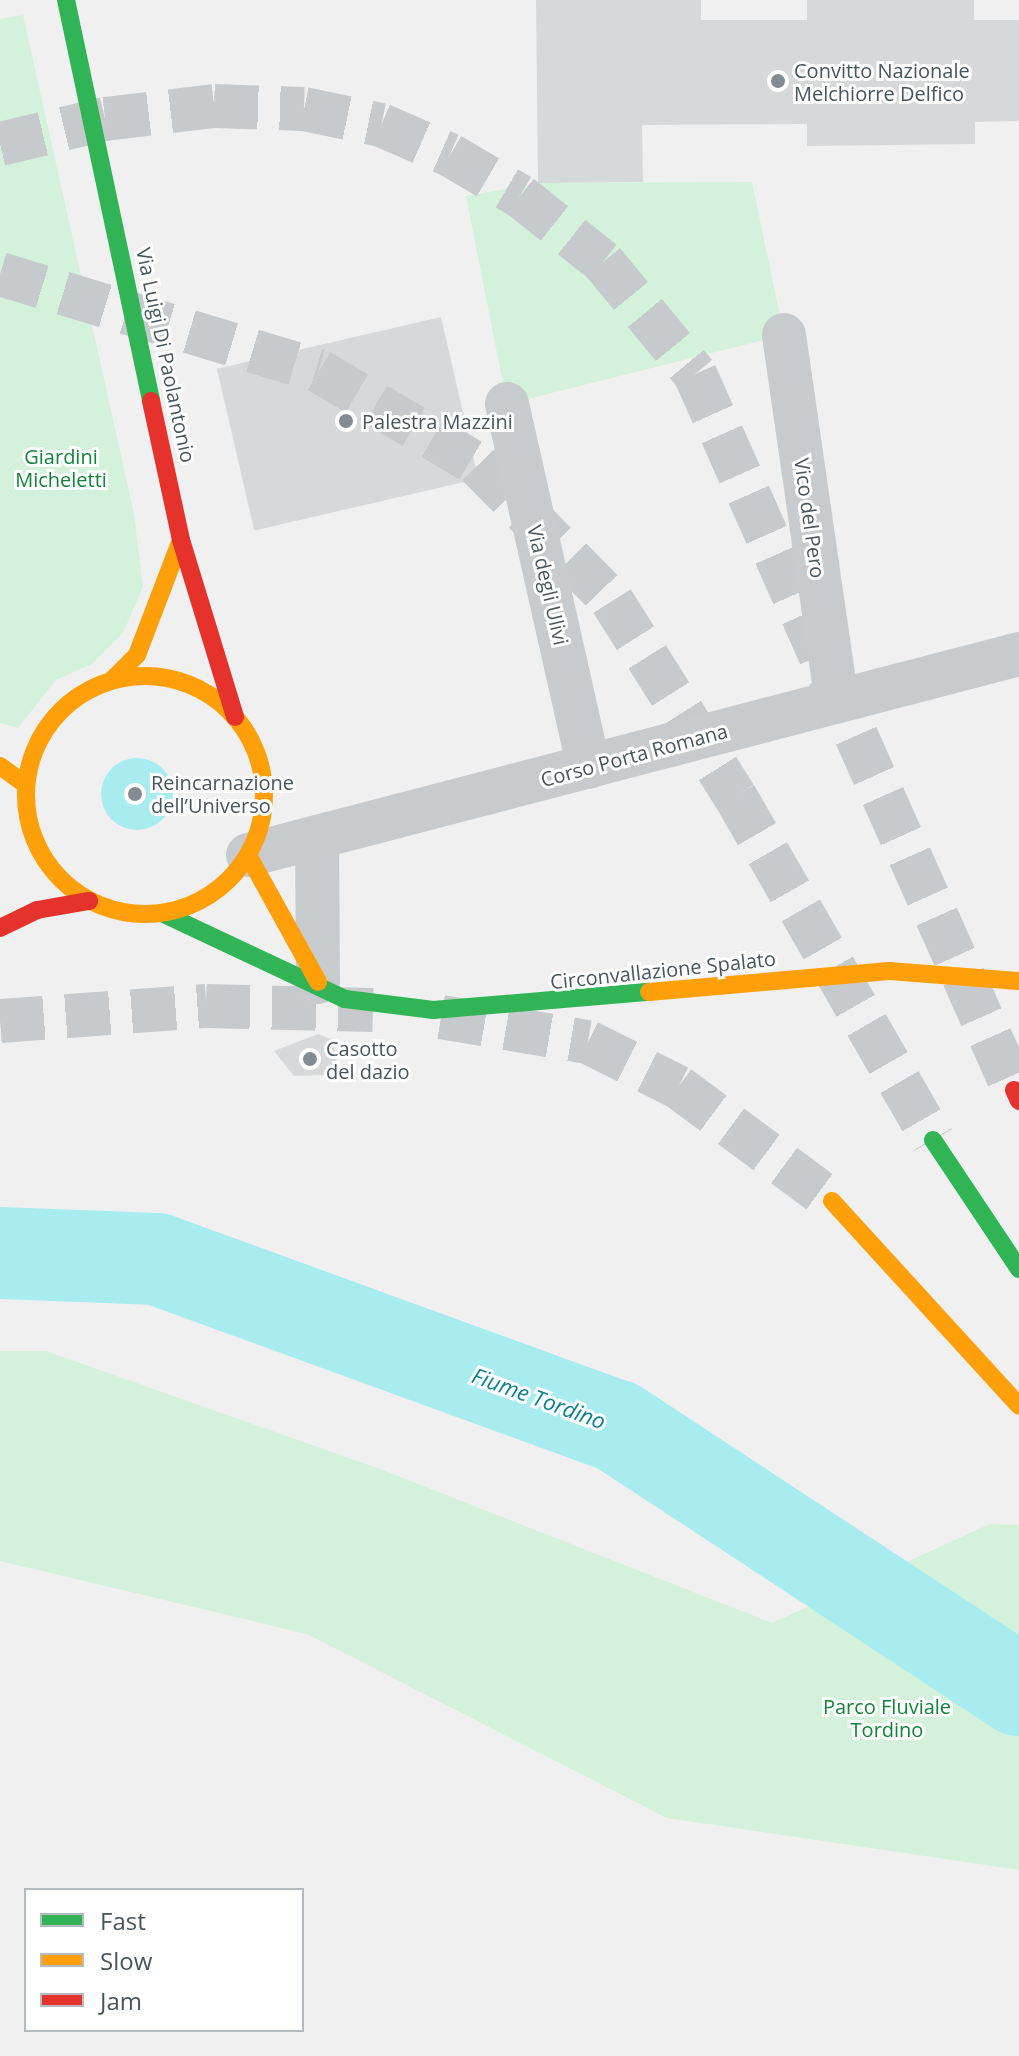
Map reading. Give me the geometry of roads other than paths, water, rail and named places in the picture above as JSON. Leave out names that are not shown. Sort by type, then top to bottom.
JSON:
[{"type":"main road","name":"Via Luigi Di Paolantonio","points":[[66,0],[181,540],[235,717]]},
{"type":"main road","points":[[112,680],[137,655],[181,540]]},
{"type":"main road","points":[[138,676],[191,685],[235,717],[262,769],[264,798],[248,855],[212,894],[162,913],[125,913],[89,901],[58,877],[36,845],[25,784],[52,719],[79,694],[112,680],[138,676]]},
{"type":"main road","points":[[0,766],[25,784]]},
{"type":"main road","points":[[0,919],[23,883],[36,845]]},
{"type":"main road","points":[[248,855],[318,982]]},
{"type":"main road","points":[[0,928],[37,910],[89,901]]},
{"type":"main road","name":"Circonvallazione Spalato","points":[[162,913],[318,982],[345,999],[491,1010],[889,971],[1019,981]]},
{"type":"main road","points":[[933,1140],[1019,1269]]},
{"type":"main road","points":[[832,1201],[1019,1406]]},
{"type":"street","name":"Vico del Pero","points":[[784,335],[837,701]]},
{"type":"street","name":"Via degli Ulivi","points":[[507,404],[589,767]]},
{"type":"street","name":"Corso Porta Romana","points":[[248,855],[1019,655]]},
{"type":"street","points":[[317,837],[318,982]]},
{"type":"water","points":[[137,758],[157,764],[167,774],[173,794],[167,814],[157,824],[137,830],[117,824],[107,814],[101,794],[107,774],[117,764]]},
{"type":"waterway","name":"Fiume Tordino","points":[[0,1253],[157,1259],[617,1426],[1019,1690]]},
{"type":"tunnel","points":[[0,144],[105,119],[214,106],[304,109],[381,125],[450,155],[520,196],[603,262],[695,374],[1014,1090]]},
{"type":"tunnel","points":[[0,274],[319,371],[478,465],[612,601],[735,796],[933,1140]]},
{"type":"tunnel","points":[[0,1021],[206,1006],[373,1010]]},
{"type":"tunnel","points":[[441,1017],[588,1042],[678,1087],[832,1201]]},
{"type":"place","name":"Convitto Nazionale Melchiorre Delfico","points":[[778,81]]},
{"type":"place","name":"Palestra Mazzini","points":[[346,421]]},
{"type":"place","name":"Reincarnazione dell’Universo","points":[[135,794]]},
{"type":"place","name":"Casotto del dazio","points":[[310,1059]]},
{"type":"park label","name":"Giardini Micheletti","points":[[61,468]]},
{"type":"park label","name":"Parco Fluviale Tordino","points":[[887,1718]]}]
